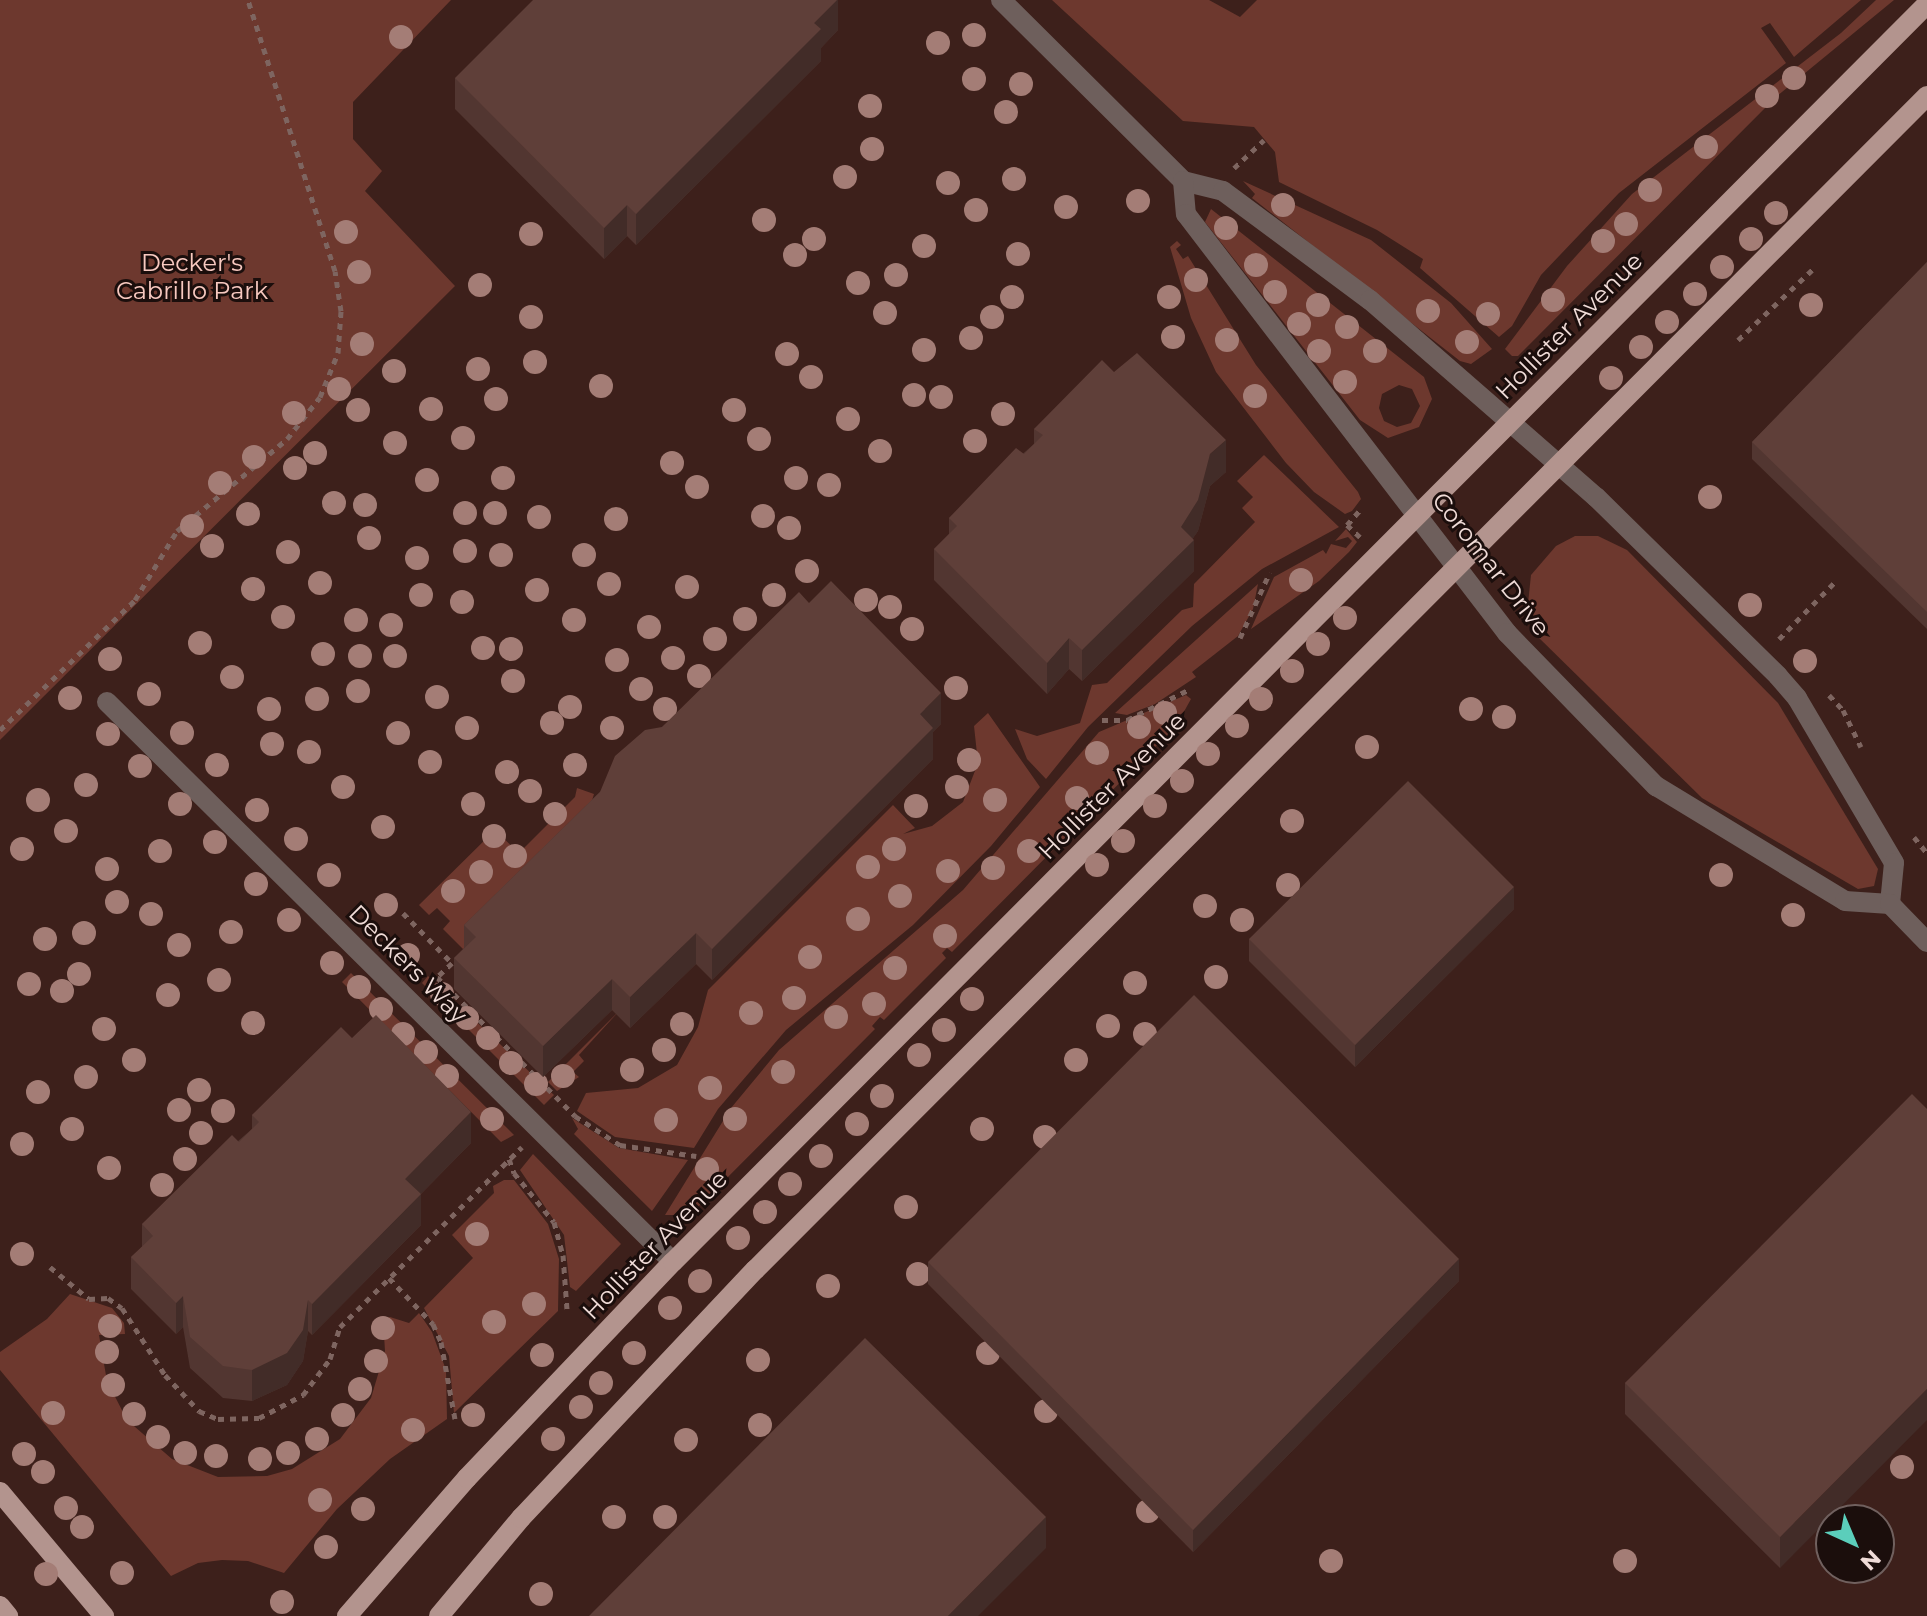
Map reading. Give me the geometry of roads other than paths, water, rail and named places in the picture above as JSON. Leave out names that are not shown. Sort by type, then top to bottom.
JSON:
[{"type":"main road","name":"Hollister Avenue","points":[[347,1616],[467,1478],[673,1262],[1927,4]]},
{"type":"main road","points":[[439,1616],[521,1518],[755,1270],[1927,96]]},
{"type":"main road","points":[[0,1492],[104,1616]]},
{"type":"main road","points":[[0,1606],[8,1616]]},
{"type":"street","points":[[1001,0],[1183,181],[1223,191],[1370,300],[1558,463],[1797,698],[1894,863],[1890,904],[1927,942]]},
{"type":"street","name":"Coromar Drive","points":[[1183,181],[1186,214],[1507,633],[1679,804],[1845,901],[1890,904]]},
{"type":"street","name":"Deckers Way","points":[[107,702],[673,1262]]},
{"type":"park label","name":"Decker's Cabrillo Park","points":[[192,277]]}]
